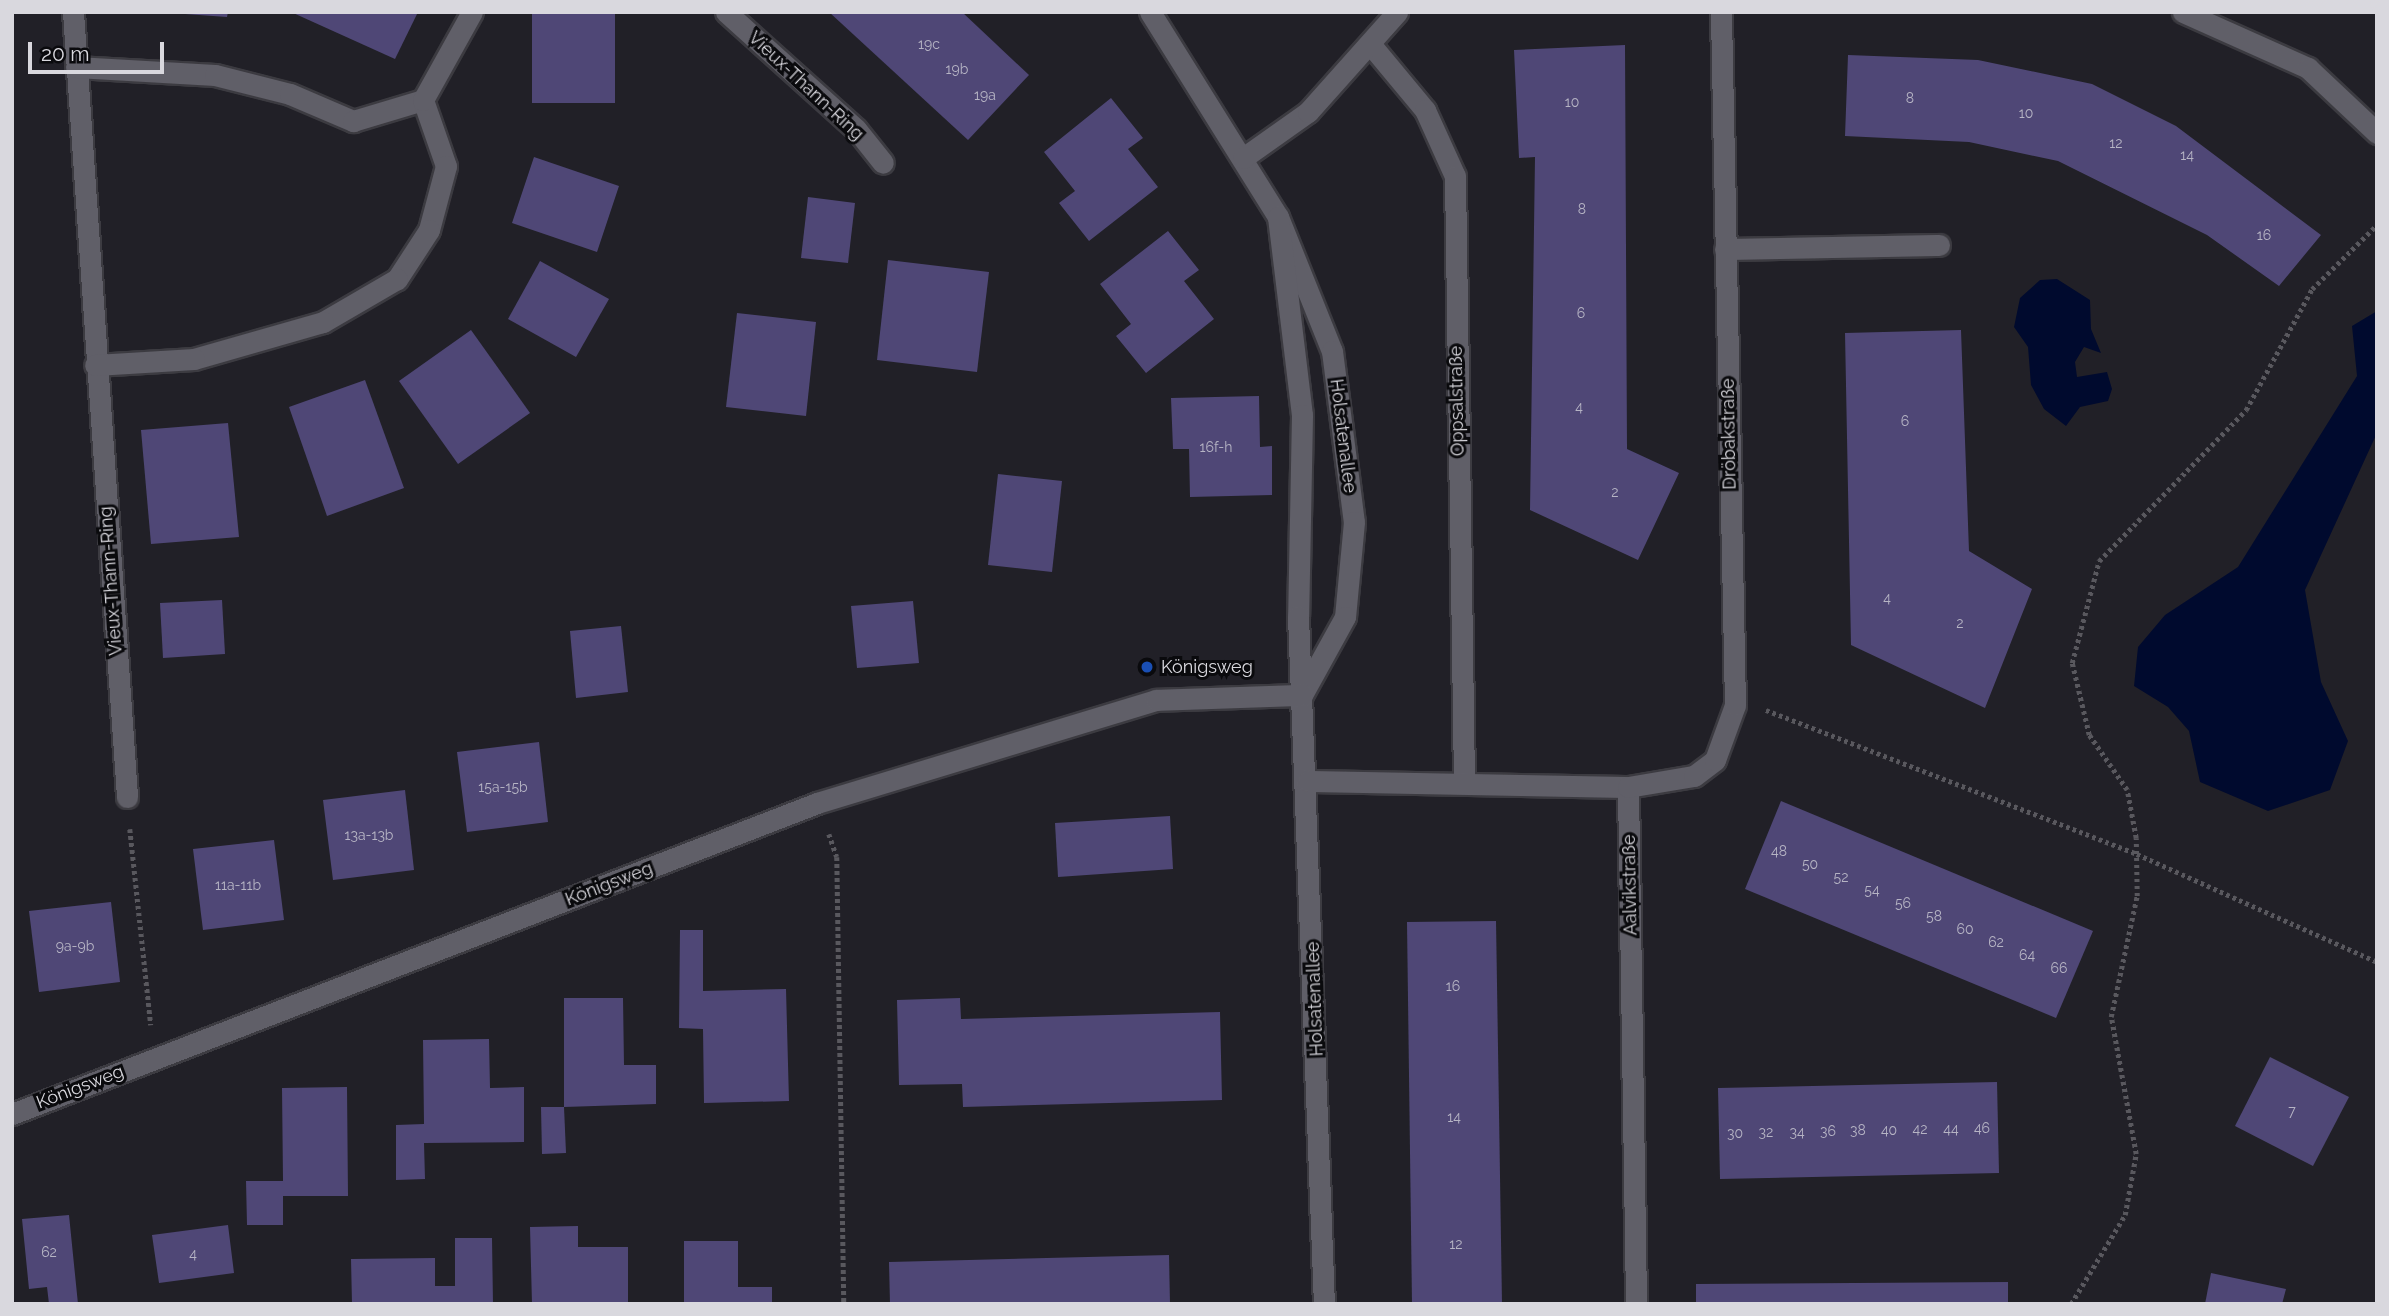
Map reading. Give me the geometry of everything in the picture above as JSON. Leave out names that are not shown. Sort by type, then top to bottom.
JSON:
[{"type":"street","name":"Vieux-Thann-Ring","points":[[73,12],[95,366],[127,797]]},
{"type":"street","points":[[76,67],[215,75],[290,94],[353,121],[423,100],[472,12]]},
{"type":"street","name":"Vieux-Thann-Ring","points":[[726,12],[856,129],[883,163]]},
{"type":"street","name":"Holsatenallee","points":[[1150,12],[1278,217],[1332,351],[1354,522],[1345,617],[1302,695]]},
{"type":"street","points":[[1243,158],[1308,112],[1371,45],[1397,12]]},
{"type":"street","name":"Dröbakstraße","points":[[1628,787],[1694,776],[1715,760],[1735,705],[1721,12]]},
{"type":"street","points":[[2183,12],[2308,68],[2377,133]]},
{"type":"street","name":"Oppsalstraße","points":[[1371,45],[1425,110],[1455,176],[1464,783]]},
{"type":"street","points":[[95,366],[194,359],[323,322],[397,279],[429,230],[446,166],[423,100]]},
{"type":"street","name":"Holsatenallee","points":[[1278,217],[1302,415],[1302,695],[1308,780],[1324,1304]]},
{"type":"street","points":[[1725,249],[1939,245]]},
{"type":"street","name":"Königsweg","points":[[12,1114],[817,803],[1156,700],[1302,695]]},
{"type":"street","points":[[1308,780],[1628,787]]},
{"type":"street","name":"Aalvikstraße","points":[[1628,787],[1636,1304]]},
{"type":"path","points":[[2071,1304],[2125,1215],[2136,1154],[2111,1017],[2137,895],[2137,854],[2127,790],[2089,735],[2072,663],[2099,561],[2246,410],[2312,289],[2377,225]]},
{"type":"path","points":[[1735,705],[1772,710],[2137,854],[2377,962]]},
{"type":"path","points":[[127,797],[157,1058]]},
{"type":"path","points":[[817,803],[837,858],[844,1304]]},
{"type":"water","points":[[2057,279],[2090,300],[2091,329],[2101,353],[2084,347],[2075,362],[2077,377],[2107,372],[2112,389],[2108,401],[2080,407],[2066,426],[2044,409],[2031,385],[2028,347],[2014,327],[2020,298],[2040,280]]},
{"type":"water","points":[[2377,311],[2377,433],[2305,590],[2321,682],[2348,741],[2330,790],[2268,811],[2200,782],[2189,731],[2168,707],[2134,686],[2138,647],[2165,615],[2238,567],[2357,376],[2352,326]]},
{"type":"building","points":[[228,12],[227,17],[185,14]]},
{"type":"building","points":[[291,12],[418,12],[395,59]]},
{"type":"building","points":[[532,12],[615,12],[615,103],[532,103]]},
{"type":"building","points":[[829,12],[962,12],[1029,75],[968,140]]},
{"type":"building","points":[[1625,45],[1627,449],[1679,473],[1638,560],[1530,510],[1535,157],[1519,158],[1514,50]]},
{"type":"building","points":[[1848,55],[1978,60],[2092,84],[2176,126],[2321,235],[2279,286],[2207,235],[2058,161],[1969,142],[1845,136]]},
{"type":"building","points":[[1111,98],[1143,138],[1128,149],[1158,187],[1089,241],[1059,203],[1075,191],[1044,152]]},
{"type":"building","points":[[534,157],[619,186],[597,252],[512,223]]},
{"type":"building","points":[[808,197],[855,203],[848,263],[801,258]]},
{"type":"building","points":[[1168,231],[1199,270],[1184,281],[1214,319],[1146,373],[1116,336],[1131,324],[1100,284]]},
{"type":"building","points":[[888,260],[989,272],[977,372],[877,360]]},
{"type":"building","points":[[540,261],[609,299],[576,357],[508,319]]},
{"type":"building","points":[[737,313],[816,322],[806,416],[726,407]]},
{"type":"building","points":[[471,330],[530,413],[458,464],[399,381]]},
{"type":"building","points":[[1961,330],[1969,551],[2032,589],[1985,708],[1851,645],[1845,333]]},
{"type":"building","points":[[365,380],[404,488],[327,516],[289,407]]},
{"type":"building","points":[[1259,396],[1260,447],[1272,446],[1272,495],[1190,497],[1189,449],[1173,449],[1171,398]]},
{"type":"building","points":[[228,423],[239,537],[151,544],[141,430]]},
{"type":"building","points":[[998,474],[1062,481],[1052,572],[988,565]]},
{"type":"building","points":[[222,600],[225,654],[163,658],[160,603]]},
{"type":"building","points":[[913,601],[919,663],[857,668],[851,606]]},
{"type":"building","points":[[621,626],[628,692],[576,698],[570,631]]},
{"type":"building","points":[[539,742],[548,822],[467,832],[457,752]]},
{"type":"building","points":[[405,790],[414,870],[333,880],[323,800]]},
{"type":"building","points":[[1781,801],[2093,931],[2056,1018],[1745,889]]},
{"type":"building","points":[[1170,816],[1173,869],[1058,877],[1055,823]]},
{"type":"building","points":[[274,840],[284,920],[203,930],[193,849]]},
{"type":"building","points":[[111,902],[120,982],[39,992],[29,911]]},
{"type":"building","points":[[1496,921],[1502,1304],[1412,1304],[1407,922]]},
{"type":"building","points":[[680,930],[703,930],[703,991],[786,989],[789,1101],[704,1103],[703,1029],[679,1028]]},
{"type":"building","points":[[564,998],[623,998],[624,1065],[656,1065],[656,1104],[564,1107]]},
{"type":"building","points":[[960,998],[961,1019],[1220,1012],[1222,1100],[963,1107],[962,1084],[899,1085],[897,1000]]},
{"type":"building","points":[[489,1039],[490,1088],[524,1087],[524,1142],[424,1143],[425,1179],[396,1180],[396,1125],[424,1124],[423,1040]]},
{"type":"building","points":[[2270,1057],[2349,1097],[2313,1166],[2235,1126]]},
{"type":"building","points":[[1997,1082],[1999,1173],[1720,1179],[1718,1088]]},
{"type":"building","points":[[347,1087],[348,1196],[283,1196],[283,1225],[247,1225],[246,1181],[283,1181],[282,1088]]},
{"type":"building","points":[[541,1107],[564,1107],[566,1153],[542,1154]]},
{"type":"building","points":[[69,1215],[78,1304],[49,1304],[47,1287],[29,1289],[22,1219]]},
{"type":"building","points":[[228,1225],[234,1273],[159,1283],[152,1235]]},
{"type":"building","points":[[578,1226],[578,1247],[628,1247],[628,1304],[532,1304],[530,1227]]},
{"type":"building","points":[[455,1238],[492,1238],[493,1304],[352,1304],[351,1259],[435,1258],[435,1286],[455,1286]]},
{"type":"building","points":[[684,1241],[738,1241],[738,1287],[772,1287],[772,1304],[684,1304]]},
{"type":"building","points":[[1169,1255],[1170,1304],[890,1304],[889,1262]]},
{"type":"building","points":[[2211,1273],[2286,1289],[2282,1304],[2205,1304]]},
{"type":"building","points":[[2008,1282],[2008,1304],[1696,1304],[1696,1284]]},
{"type":"place","name":"Königsweg","points":[[1147,667]]}]
